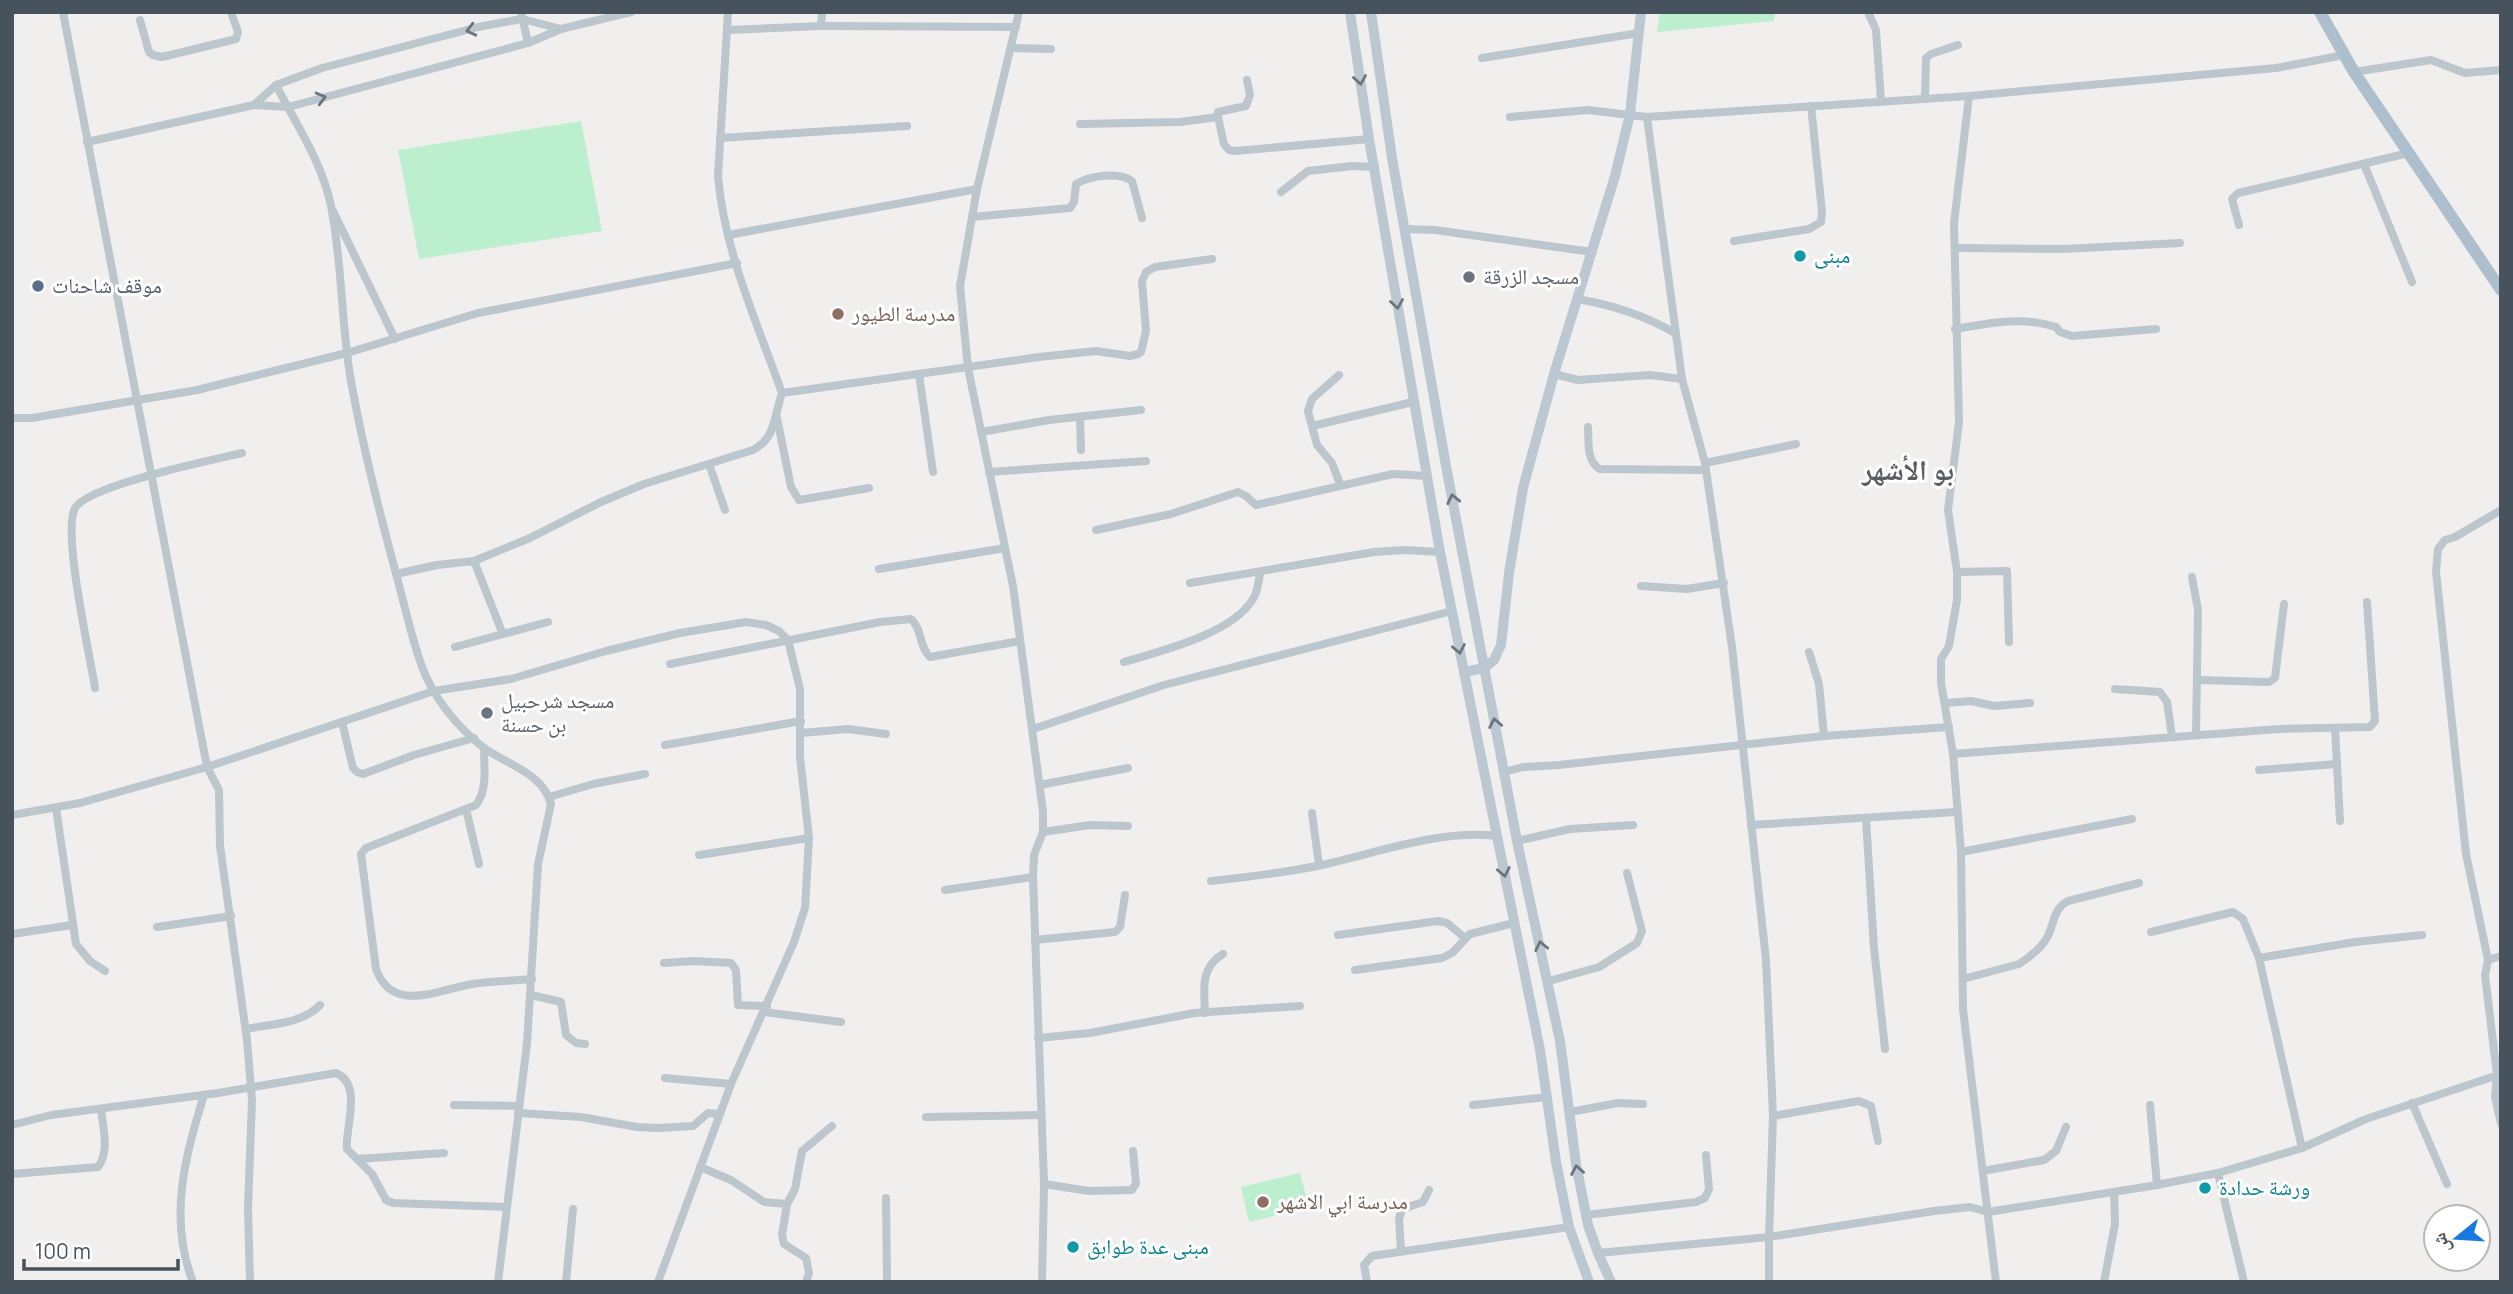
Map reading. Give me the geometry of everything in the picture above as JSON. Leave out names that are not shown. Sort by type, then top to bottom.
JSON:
[{"type":"main road","points":[[1350,12],[1369,139],[1440,552],[1548,1097],[1556,1162],[1569,1227],[1589,1282]]},
{"type":"main road","points":[[1371,12],[1388,135],[1446,467],[1517,841],[1549,981],[1560,1041],[1576,1164],[1586,1215],[1608,1281]]},
{"type":"main road","points":[[1464,672],[1485,668],[1494,660],[1501,645],[1508,573],[1523,488],[1554,374],[1615,176],[1630,114],[1641,12]]},
{"type":"main road","points":[[2320,12],[2354,72],[2501,290]]},
{"type":"street","points":[[63,12],[207,768],[219,790],[220,846],[246,1029],[251,1087],[248,1208],[250,1282]]},
{"type":"street","points":[[140,20],[149,52],[162,57],[236,38],[238,32],[231,12]]},
{"type":"street","points":[[88,142],[254,105],[288,107],[528,43],[561,29],[631,12]]},
{"type":"street","points":[[396,574],[437,565],[474,561],[530,538],[601,502],[644,484],[735,457],[764,444],[773,426],[782,393],[728,235],[718,176],[729,12]]},
{"type":"street","points":[[821,26],[822,12]]},
{"type":"street","points":[[1019,12],[977,189],[960,286],[968,368],[1005,548],[1040,785],[1043,832],[1034,855],[1033,877],[1044,1184],[1042,1282]]},
{"type":"street","points":[[1868,12],[1876,30],[1881,101]]},
{"type":"street","points":[[254,105],[276,85],[335,65],[521,16],[561,29]]},
{"type":"street","points":[[521,16],[528,43]]},
{"type":"street","points":[[727,30],[821,26],[1016,27]]},
{"type":"street","points":[[1482,58],[1639,33]]},
{"type":"street","points":[[1925,99],[1926,58],[1958,46]]},
{"type":"street","points":[[1011,48],[1051,49]]},
{"type":"street","points":[[1510,117],[1588,110],[1647,117],[1969,96],[2276,68],[2344,55]]},
{"type":"street","points":[[2354,72],[2431,60],[2465,73],[2501,69]]},
{"type":"street","points":[[1247,80],[1250,94],[1246,106],[1218,112],[1224,144],[1229,150],[1263,150],[1369,139]]},
{"type":"street","points":[[276,85],[316,159],[331,205],[395,339]]},
{"type":"street","points":[[1969,96],[1954,223],[1959,422],[1948,510],[1957,572],[1954,621],[1949,646],[1941,659],[1941,683],[1953,754],[1961,852],[1963,1009],[1997,1282]]},
{"type":"street","points":[[1734,240],[1809,229],[1821,222],[1811,106]]},
{"type":"street","points":[[1080,124],[1181,122],[1218,117]]},
{"type":"street","points":[[1647,117],[1682,379],[1705,466],[1724,583],[1766,960],[1773,1116],[1769,1282]]},
{"type":"street","points":[[720,138],[907,126]]},
{"type":"street","points":[[2239,225],[2232,199],[2238,193],[2409,153]]},
{"type":"street","points":[[2364,164],[2412,282]]},
{"type":"street","points":[[1281,192],[1308,171],[1352,166],[1375,167]]},
{"type":"street","points":[[972,217],[1069,208],[1074,202],[1076,184],[1083,180],[1118,176],[1132,181],[1142,218]]},
{"type":"street","points":[[728,235],[977,189]]},
{"type":"street","points":[[331,205],[347,353],[360,432],[413,638],[428,682],[453,718],[484,748],[535,780],[549,797],[551,804],[538,864],[531,995],[498,1282]]},
{"type":"street","points":[[1405,229],[1436,230],[1592,252]]},
{"type":"street","points":[[1956,248],[2063,249],[2180,243]]},
{"type":"street","points":[[782,393],[1096,351],[1130,356],[1138,354],[1141,352],[1146,331],[1142,281],[1146,272],[1155,267],[1212,259]]},
{"type":"street","points":[[12,418],[32,418],[197,390],[347,353],[478,313],[737,263]]},
{"type":"street","points":[[1577,299],[1605,303],[1636,313],[1675,333]]},
{"type":"street","points":[[1955,329],[1999,322],[2029,321],[2056,327],[2060,332],[2072,336],[2156,329]]},
{"type":"street","points":[[919,374],[933,472]]},
{"type":"street","points":[[1554,374],[1578,380],[1650,376],[1682,379]]},
{"type":"street","points":[[1339,375],[1312,398],[1308,411],[1317,445],[1332,463],[1340,484]]},
{"type":"street","points":[[1312,426],[1413,402]]},
{"type":"street","points":[[981,432],[1141,410]]},
{"type":"street","points":[[775,412],[791,487],[799,500],[869,488]]},
{"type":"street","points":[[1080,417],[1081,450]]},
{"type":"street","points":[[1588,427],[1589,454],[1594,466],[1600,469],[1705,466],[1796,444]]},
{"type":"street","points":[[95,688],[70,542],[75,509],[83,499],[151,474],[242,453]]},
{"type":"street","points":[[989,472],[1146,461]]},
{"type":"street","points":[[709,464],[725,510]]},
{"type":"street","points":[[1096,530],[1171,514],[1238,492],[1256,505],[1393,474],[1427,476]]},
{"type":"street","points":[[2501,510],[2445,540],[2438,549],[2436,572],[2466,855],[2488,960],[2484,975],[2492,1047],[2499,1075],[2495,1097],[2501,1124]]},
{"type":"street","points":[[878,569],[1005,548]]},
{"type":"street","points":[[1190,583],[1374,552],[1440,552]]},
{"type":"street","points":[[474,561],[502,632]]},
{"type":"street","points":[[1957,572],[2007,570],[2009,642]]},
{"type":"street","points":[[1124,662],[1191,642],[1231,620],[1253,600],[1259,585],[1260,572]]},
{"type":"street","points":[[2192,577],[2198,610],[2198,680],[2194,718],[2196,735]]},
{"type":"street","points":[[1641,586],[1676,589],[1724,583]]},
{"type":"street","points":[[1953,754],[2279,729],[2370,727],[2375,721],[2367,602]]},
{"type":"street","points":[[2198,680],[2269,682],[2275,678],[2284,604]]},
{"type":"street","points":[[1033,729],[1164,685],[1452,611]]},
{"type":"street","points":[[670,664],[911,618],[916,623],[926,653],[930,657],[1020,641]]},
{"type":"street","points":[[455,647],[502,632],[548,622]]},
{"type":"street","points":[[12,816],[56,808],[207,768],[434,691],[511,679],[680,633],[746,622],[766,625],[779,631],[788,640],[800,689],[800,757],[809,838],[806,908],[794,942],[719,1114],[658,1282]]},
{"type":"street","points":[[1809,652],[1819,684],[1824,736]]},
{"type":"street","points":[[2115,689],[2160,692],[2167,702],[2172,736]]},
{"type":"street","points":[[1946,703],[1971,701],[1994,706],[2030,703]]},
{"type":"street","points":[[665,745],[802,721]]},
{"type":"street","points":[[342,722],[354,768],[363,774],[414,755],[474,738]]},
{"type":"street","points":[[1504,772],[1523,767],[1824,736],[1949,727]]},
{"type":"street","points":[[2335,728],[2340,821]]},
{"type":"street","points":[[801,733],[848,729],[886,734]]},
{"type":"street","points":[[484,748],[482,797],[476,805],[366,848],[361,854],[376,969],[381,982],[397,993],[418,996],[483,983],[532,979]]},
{"type":"street","points":[[2259,770],[2337,764]]},
{"type":"street","points":[[1040,785],[1128,768]]},
{"type":"street","points":[[549,797],[593,784],[645,774]]},
{"type":"street","points":[[56,808],[76,944],[82,953],[105,971]]},
{"type":"street","points":[[466,809],[479,864]]},
{"type":"street","points":[[1751,825],[1956,812]]},
{"type":"street","points":[[1312,813],[1319,865]]},
{"type":"street","points":[[1866,818],[1874,948],[1885,1049]]},
{"type":"street","points":[[1961,852],[2132,819]]},
{"type":"street","points":[[1043,832],[1090,825],[1128,826]]},
{"type":"street","points":[[1517,841],[1570,829],[1633,825]]},
{"type":"street","points":[[1211,881],[1319,865],[1450,837],[1476,834],[1497,836]]},
{"type":"street","points":[[699,855],[809,838]]},
{"type":"street","points":[[1549,981],[1599,967],[1637,943],[1642,931],[1627,873]]},
{"type":"street","points":[[945,890],[1033,877]]},
{"type":"street","points":[[1963,979],[2019,964],[2026,959],[2046,940],[2054,915],[2061,905],[2139,883]]},
{"type":"street","points":[[1035,940],[1115,932],[1120,927],[1125,895]]},
{"type":"street","points":[[2151,932],[2233,912],[2243,919],[2259,958],[2302,1148]]},
{"type":"street","points":[[157,927],[231,916]]},
{"type":"street","points":[[1338,935],[1438,921],[1447,923],[1465,938]]},
{"type":"street","points":[[1355,970],[1442,958],[1452,953],[1465,938],[1476,931],[1514,923]]},
{"type":"street","points":[[12,934],[72,925]]},
{"type":"street","points":[[2259,958],[2355,942],[2422,935]]},
{"type":"street","points":[[1205,1013],[1205,973],[1212,961],[1223,954]]},
{"type":"street","points":[[2488,960],[2501,956]]},
{"type":"street","points":[[664,963],[731,963],[736,970],[738,1005],[841,1021]]},
{"type":"street","points":[[531,995],[561,1002],[566,1035],[572,1041],[585,1044]]},
{"type":"street","points":[[246,1029],[302,1018],[320,1005]]},
{"type":"street","points":[[1038,1038],[1090,1033],[1180,1015],[1300,1006]]},
{"type":"street","points":[[12,1125],[51,1115],[204,1095],[331,1072],[341,1075],[350,1086],[346,1146],[372,1174],[389,1202],[507,1207]]},
{"type":"street","points":[[1598,1253],[1769,1237],[1970,1207],[1987,1212],[2218,1173],[2302,1148],[2366,1119],[2499,1075]]},
{"type":"street","points":[[665,1078],[731,1084]]},
{"type":"street","points":[[193,1282],[180,1202],[192,1128],[204,1095]]},
{"type":"street","points":[[1473,1105],[1548,1097]]},
{"type":"street","points":[[1773,1116],[1859,1101],[1871,1106],[1878,1141]]},
{"type":"street","points":[[1570,1112],[1618,1103],[1643,1104]]},
{"type":"street","points":[[2412,1103],[2446,1184]]},
{"type":"street","points":[[454,1105],[581,1117],[658,1128],[693,1126],[708,1113],[719,1114]]},
{"type":"street","points":[[2150,1105],[2157,1185]]},
{"type":"street","points":[[12,1174],[98,1167],[105,1150],[101,1109]]},
{"type":"street","points":[[926,1117],[1041,1115]]},
{"type":"street","points":[[806,1282],[806,1258],[782,1241],[787,1204],[795,1189],[802,1151],[832,1126]]},
{"type":"street","points":[[1983,1171],[2044,1160],[2056,1151],[2066,1127]]},
{"type":"street","points":[[1044,1184],[1089,1191],[1132,1190],[1136,1183],[1133,1151]]},
{"type":"street","points":[[357,1159],[444,1153]]},
{"type":"street","points":[[1586,1215],[1702,1200],[1708,1196],[1709,1189],[1706,1155]]},
{"type":"street","points":[[700,1167],[731,1180],[764,1202],[787,1204]]},
{"type":"street","points":[[2218,1173],[2244,1282]]},
{"type":"street","points":[[1401,1250],[1400,1212],[1403,1208],[1423,1202],[1429,1189]]},
{"type":"street","points":[[2104,1282],[2115,1224],[2114,1192]]},
{"type":"street","points":[[886,1198],[887,1282]]},
{"type":"street","points":[[566,1282],[573,1209]]},
{"type":"street","points":[[1367,1282],[1364,1265],[1367,1259],[1401,1250],[1569,1227]]},
{"type":"green space","points":[[1660,12],[1775,12],[1774,21],[1657,32]]},
{"type":"green space","points":[[581,121],[602,231],[419,259],[398,150]]},
{"type":"green space","points":[[1300,1173],[1309,1207],[1249,1222],[1241,1187]]},
{"type":"place","name":"مبنى","points":[[1800,256]]},
{"type":"place","name":"مسجد الزرقة","points":[[1469,277]]},
{"type":"place","name":"موقف شاحنات","points":[[38,286]]},
{"type":"place","name":"مدرسة الطيور","points":[[838,314]]},
{"type":"place","name":"مسجد شرحبيل بن حسنة","points":[[487,713]]},
{"type":"place","name":"ورشة حدادة","points":[[2205,1188]]},
{"type":"place","name":"مدرسة ابي الاشهر","points":[[1263,1202]]},
{"type":"place","name":"مبنى عدة طوابق","points":[[1073,1247]]},
{"type":"district","name":"بو الأشهر","points":[[1908,470]]}]
